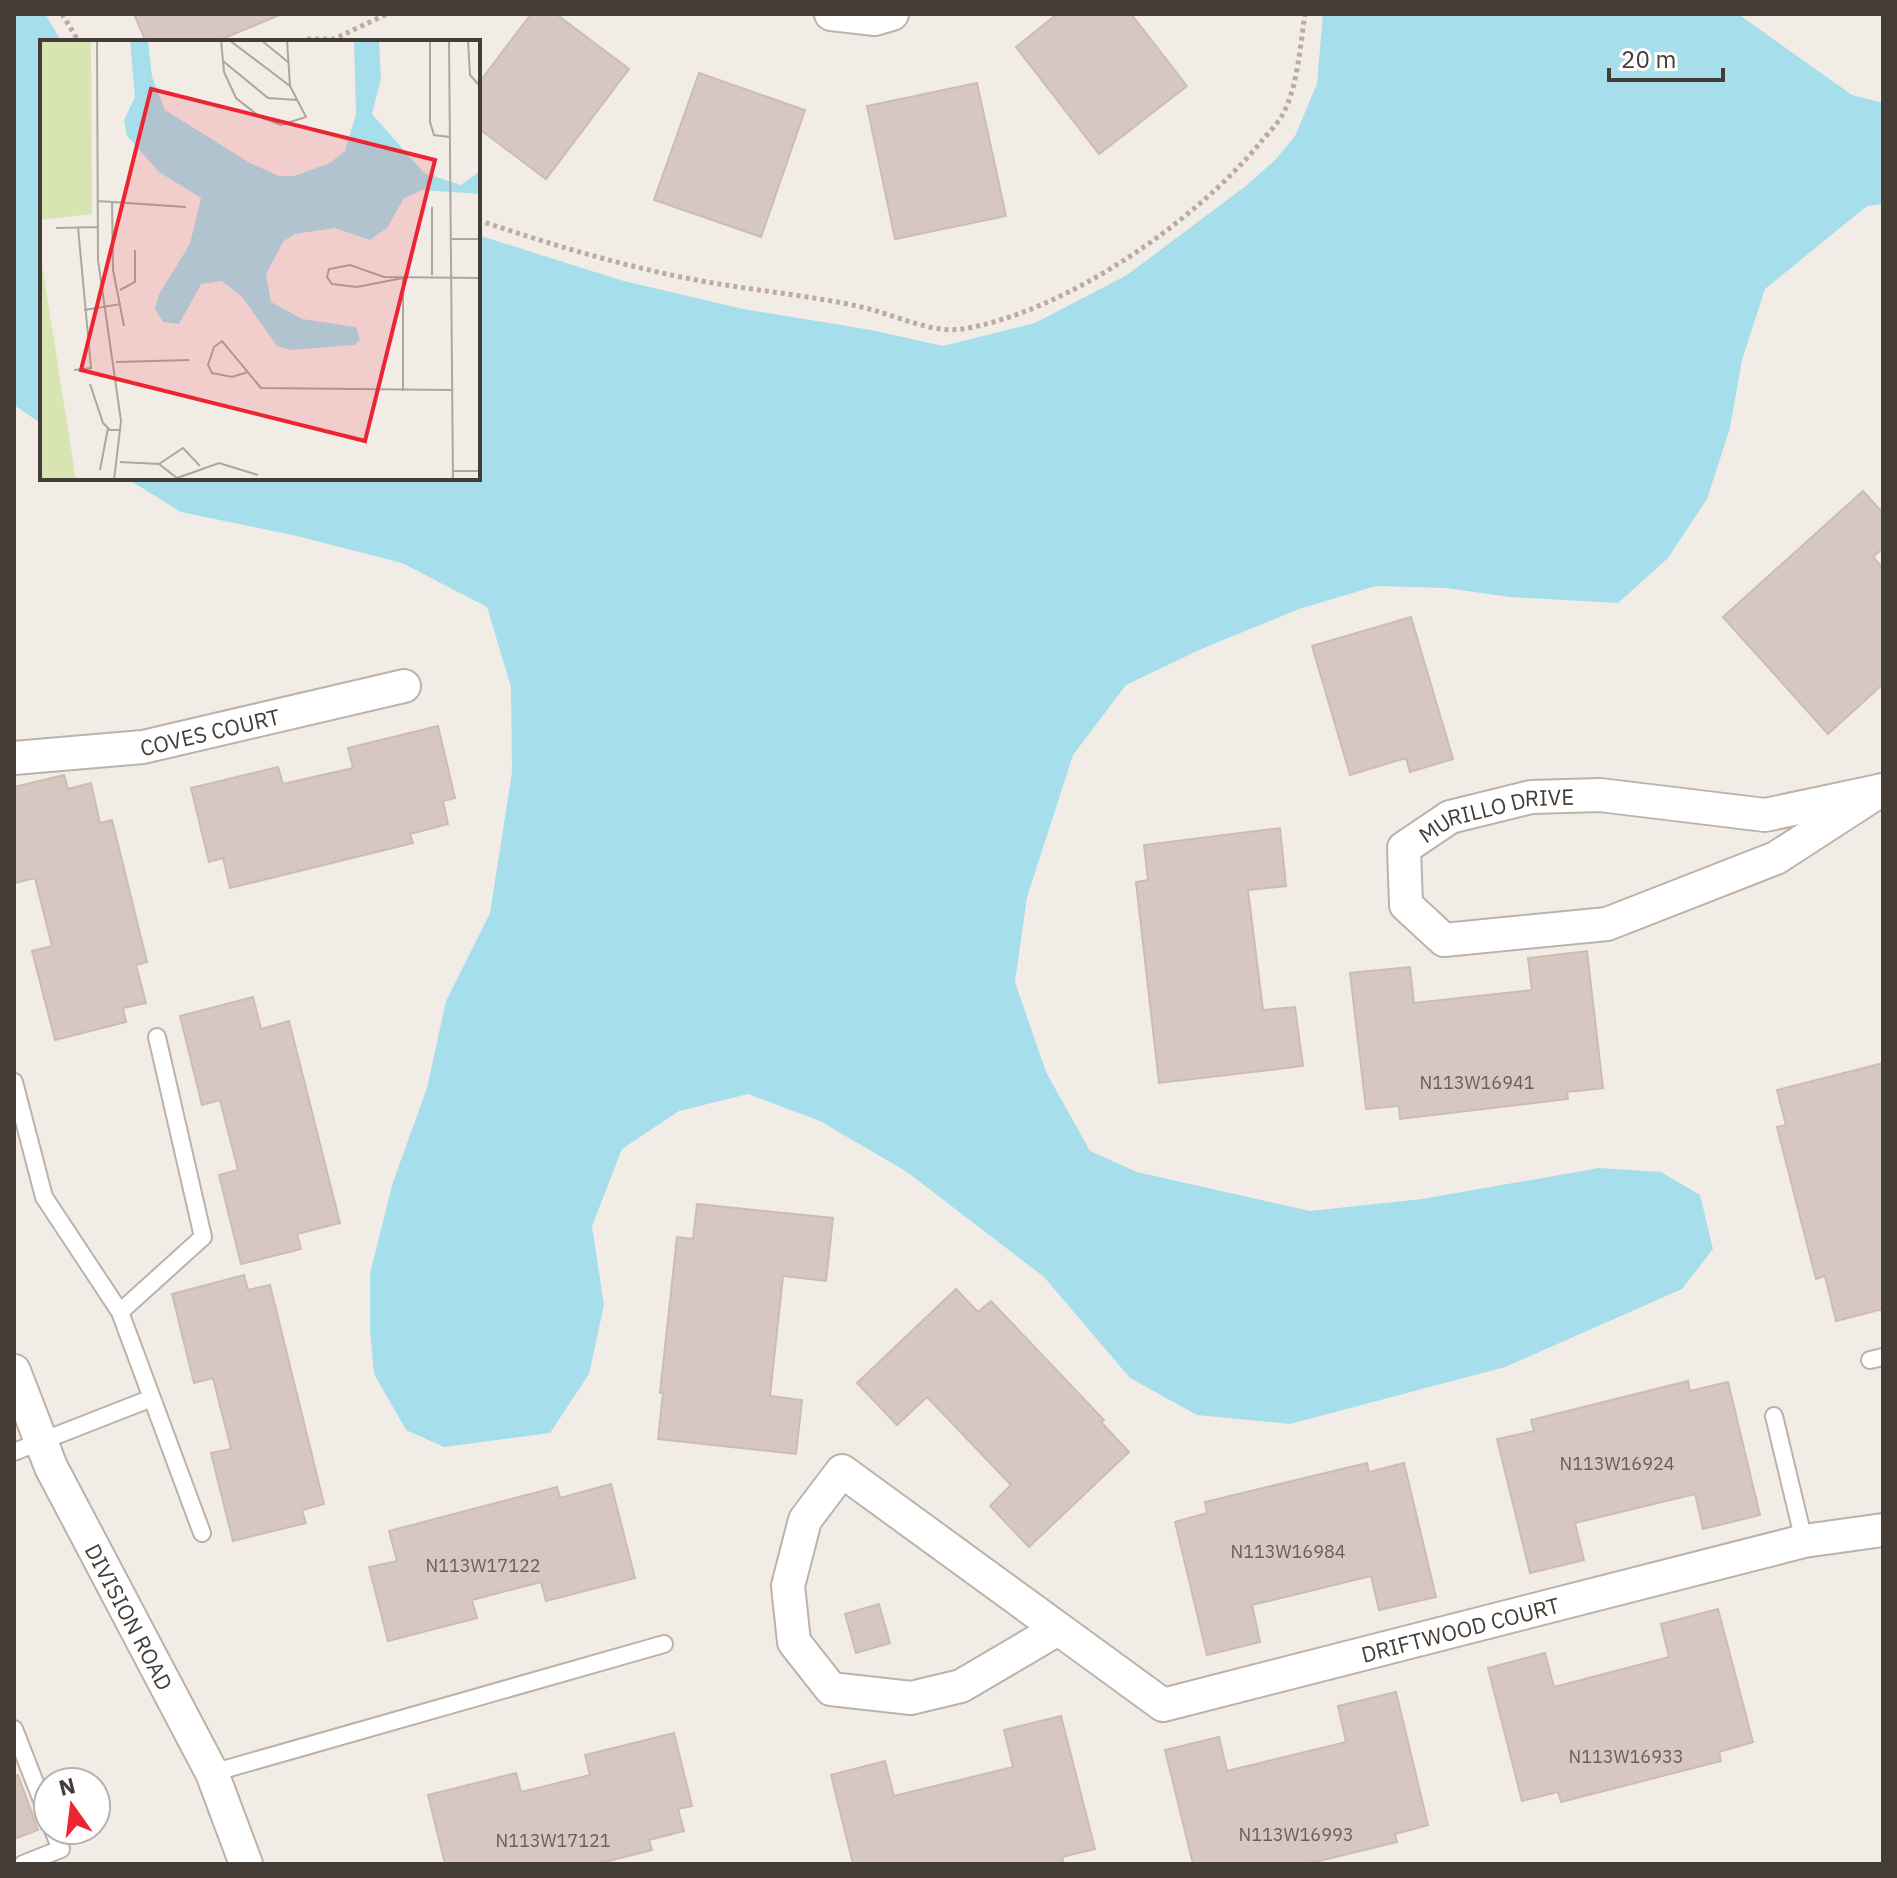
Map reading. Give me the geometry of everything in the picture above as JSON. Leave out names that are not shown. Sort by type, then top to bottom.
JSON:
[{"type":"street","points":[[831,14],[875,19],[892,14]]},
{"type":"street","name":"COVES COURT","points":[[14,758],[143,747],[404,686]]},
{"type":"street","name":"MURILLO DRIVE","points":[[1882,792],[1776,858],[1607,924],[1444,940],[1406,905],[1404,848],[1450,817],[1531,797],[1600,795],[1765,815],[1882,792]]},
{"type":"street","name":"DIVISION ROAD","points":[[14,1371],[28,1445],[51,1467],[212,1773],[246,1864]]},
{"type":"street","name":"DRIFTWOOD COURT","points":[[1058,1629],[961,1686],[911,1698],[831,1689],[794,1642],[788,1586],[805,1520],[842,1471],[1163,1705],[1804,1541],[1883,1530]]},
{"type":"lane","points":[[120,1312],[203,1237],[157,1037]]},
{"type":"lane","points":[[14,1082],[44,1197],[120,1312],[202,1533]]},
{"type":"lane","points":[[28,1445],[152,1398]]},
{"type":"lane","points":[[1774,1416],[1804,1541]]},
{"type":"lane","points":[[212,1773],[664,1644]]},
{"type":"lane","points":[[14,1729],[32,1775]]},
{"type":"lane","points":[[23,1864],[61,1849],[60,1846]]},
{"type":"path","points":[[62,14],[78,40]]},
{"type":"path","points":[[303,40],[334,39],[387,14]]},
{"type":"path","points":[[480,221],[534,239],[674,276],[763,293],[831,301],[879,311],[920,325],[959,330],[1042,304],[1119,264],[1181,220],[1236,173],[1282,115],[1295,77],[1305,14]]},
{"type":"water","points":[[14,14],[45,14],[61,40],[40,40],[40,423],[14,405]]},
{"type":"water","points":[[1323,14],[1738,14],[1852,95],[1883,103],[1883,204],[1867,206],[1765,289],[1742,360],[1730,428],[1707,499],[1668,558],[1618,603],[1510,597],[1446,588],[1376,586],[1299,609],[1199,650],[1126,685],[1073,755],[1027,897],[1015,982],[1046,1072],[1090,1151],[1137,1172],[1310,1211],[1422,1199],[1599,1168],[1661,1172],[1700,1195],[1713,1249],[1682,1289],[1505,1367],[1290,1424],[1197,1415],[1130,1378],[1044,1277],[907,1172],[820,1121],[748,1094],[679,1111],[622,1149],[592,1226],[604,1305],[589,1374],[550,1433],[444,1447],[406,1430],[374,1374],[370,1273],[393,1182],[427,1088],[446,1001],[490,913],[512,772],[511,687],[487,607],[402,563],[297,536],[181,512],[129,480],[480,480],[480,236],[620,280],[743,309],[871,330],[943,346],[1035,323],[1127,275],[1247,185],[1276,159],[1295,136],[1317,84]]},
{"type":"building","points":[[134,14],[282,14],[220,40],[145,40]]},
{"type":"building","points":[[531,14],[556,14],[629,69],[546,179],[480,130],[480,81]]},
{"type":"building","points":[[1057,14],[1131,14],[1187,86],[1099,154],[1016,47]]},
{"type":"building","points":[[699,73],[805,110],[761,237],[654,200]]},
{"type":"building","points":[[977,83],[1006,216],[895,239],[867,106]]},
{"type":"building","points":[[1863,491],[1883,513],[1883,548],[1873,557],[1883,568],[1883,684],[1828,734],[1723,617]]},
{"type":"building","points":[[1411,617],[1453,759],[1410,772],[1406,758],[1350,775],[1312,646]]},
{"type":"building","points":[[438,726],[455,798],[443,801],[448,824],[410,834],[413,843],[230,888],[223,858],[209,862],[191,788],[278,767],[283,784],[353,768],[348,748]]},
{"type":"building","points":[[64,775],[68,789],[91,783],[100,823],[112,820],[147,962],[136,965],[146,1003],[123,1008],[126,1022],[55,1040],[32,951],[52,946],[35,878],[15,883],[14,878],[14,787]]},
{"type":"building","points":[[1280,828],[1286,886],[1248,890],[1263,1010],[1295,1007],[1303,1066],[1159,1083],[1136,882],[1148,880],[1144,845]]},
{"type":"building","points":[[1587,951],[1603,1088],[1567,1092],[1568,1099],[1400,1119],[1399,1106],[1366,1109],[1350,973],[1410,967],[1414,1003],[1532,990],[1528,958]]},
{"type":"building","points":[[253,997],[261,1029],[289,1021],[340,1223],[297,1234],[301,1249],[241,1264],[219,1175],[238,1170],[220,1100],[202,1105],[180,1016]]},
{"type":"building","points":[[1883,1063],[1883,1309],[1836,1321],[1825,1276],[1816,1279],[1777,1127],[1786,1125],[1777,1090]]},
{"type":"building","points":[[697,1204],[833,1218],[826,1281],[783,1276],[770,1396],[802,1400],[796,1454],[658,1439],[677,1237],[693,1239]]},
{"type":"building","points":[[244,1275],[248,1290],[270,1285],[324,1504],[302,1510],[306,1523],[233,1541],[211,1453],[231,1449],[213,1378],[194,1383],[172,1294]]},
{"type":"building","points":[[956,1289],[978,1312],[991,1301],[1104,1420],[1101,1422],[1129,1452],[1029,1547],[990,1506],[1011,1485],[927,1397],[897,1425],[857,1383]]},
{"type":"building","points":[[1688,1381],[1690,1391],[1728,1382],[1760,1515],[1703,1529],[1695,1494],[1575,1523],[1584,1560],[1530,1573],[1497,1439],[1534,1431],[1531,1420]]},
{"type":"building","points":[[1367,1463],[1369,1472],[1404,1463],[1436,1597],[1379,1610],[1371,1576],[1252,1605],[1260,1642],[1207,1655],[1175,1522],[1207,1513],[1205,1502]]},
{"type":"building","points":[[611,1484],[635,1578],[546,1601],[541,1582],[472,1600],[477,1618],[388,1641],[369,1567],[397,1561],[389,1531],[557,1487],[560,1498]]},
{"type":"building","points":[[879,1604],[890,1643],[856,1653],[845,1614]]},
{"type":"building","points":[[1718,1609],[1753,1742],[1719,1752],[1721,1761],[1561,1802],[1558,1792],[1522,1801],[1488,1668],[1545,1653],[1554,1687],[1669,1657],[1661,1624]]},
{"type":"building","points":[[1396,1692],[1428,1825],[1395,1834],[1397,1842],[1307,1864],[1193,1864],[1165,1750],[1219,1737],[1227,1771],[1346,1742],[1338,1706]]},
{"type":"building","points":[[1061,1716],[1095,1849],[1062,1857],[1064,1864],[853,1864],[831,1775],[885,1761],[894,1796],[1013,1767],[1004,1730]]},
{"type":"building","points":[[674,1733],[692,1806],[678,1809],[684,1831],[649,1840],[652,1850],[597,1864],[445,1864],[428,1795],[516,1773],[521,1792],[590,1775],[585,1755]]},
{"type":"building","points":[[18,1775],[32,1814],[32,1832],[14,1839],[14,1777]]}]
